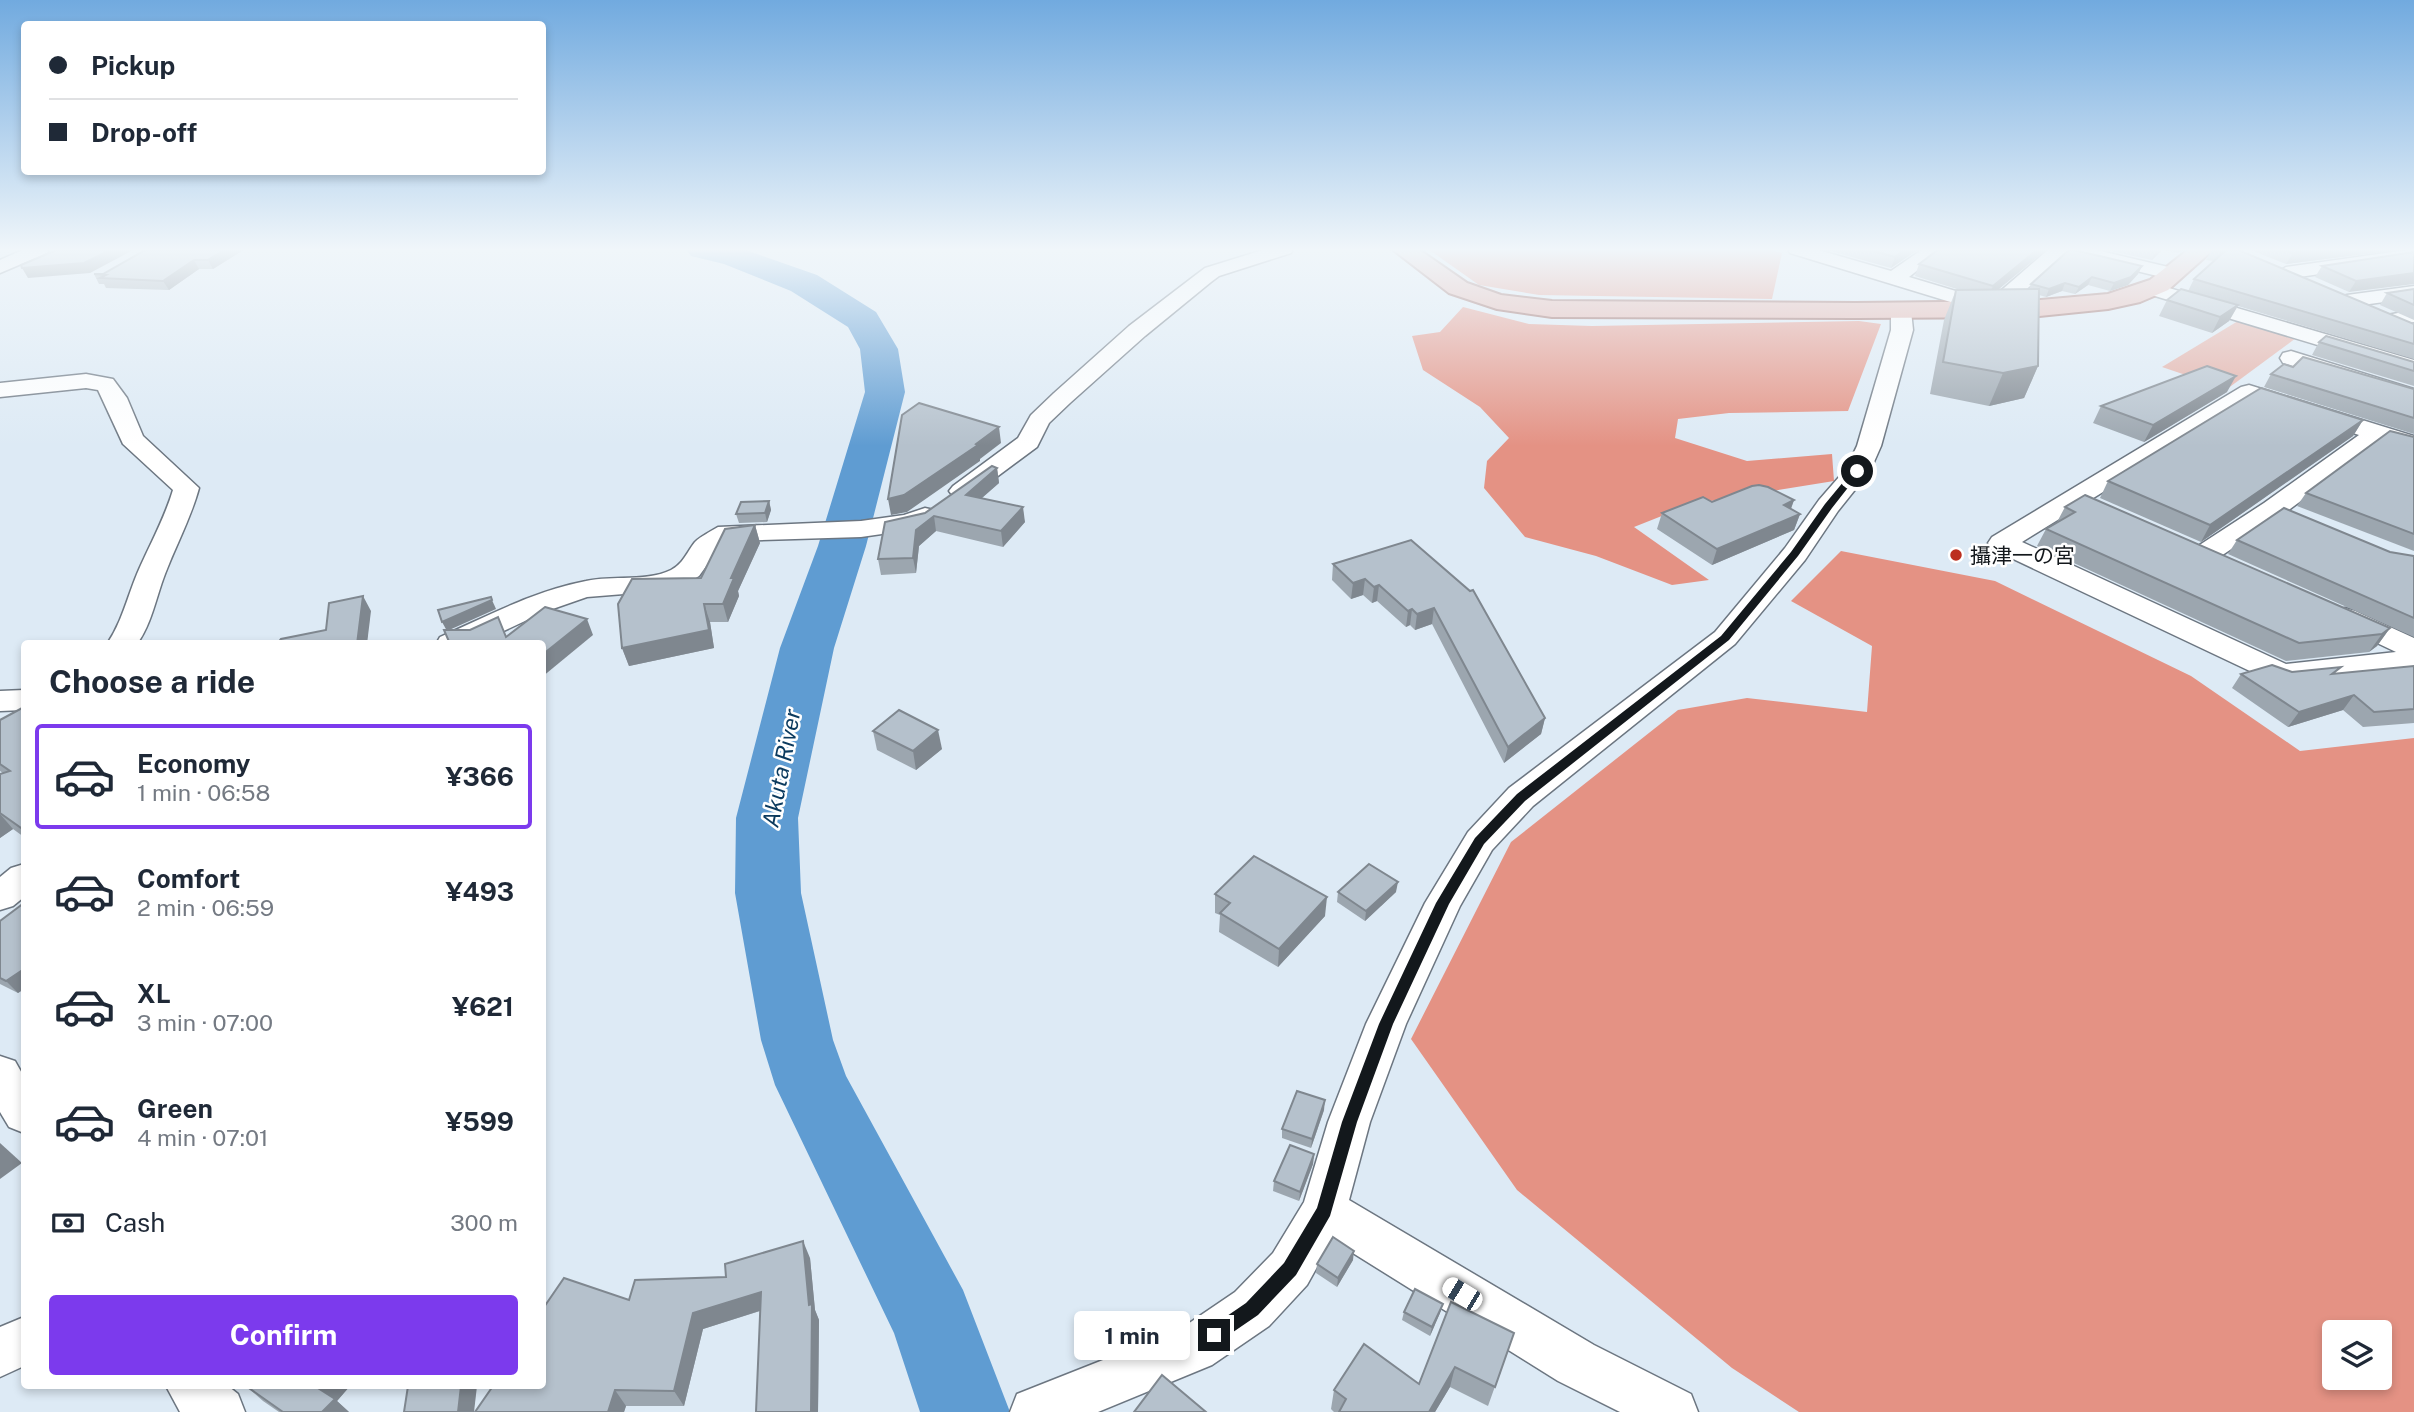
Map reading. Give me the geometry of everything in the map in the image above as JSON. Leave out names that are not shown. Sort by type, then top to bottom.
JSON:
[{"type":"street","points":[[460,640],[548,601],[584,589],[674,579],[697,563],[713,541],[727,533],[886,527],[918,520],[1028,443],[1040,420],[1062,398],[1157,315]]},
{"type":"street","points":[[1047,1406],[1195,1348],[1252,1309],[1290,1269],[1324,1210],[1349,1122],[1386,1024],[1443,903],[1480,841],[1521,797],[1725,638],[1795,554],[1828,506],[1857,471],[1869,446],[1902,330],[1901,315]]},
{"type":"street","points":[[2239,315],[2414,367]]},
{"type":"street","points":[[2378,315],[2414,331]]},
{"type":"street","points":[[2389,320],[2414,316]]},
{"type":"street","points":[[2291,358],[2414,396]]},
{"type":"street","points":[[0,390],[86,381],[105,384],[115,398],[132,439],[186,488],[180,514],[147,582],[131,633],[125,640]]},
{"type":"street","points":[[2414,444],[2249,392],[2002,543],[2281,674],[2414,660]]},
{"type":"street","points":[[2205,555],[2285,514],[2377,433]]},
{"type":"street","points":[[2072,498],[2108,513]]},
{"type":"street","points":[[2316,604],[2414,649]]},
{"type":"street","points":[[0,701],[21,700]]},
{"type":"street","points":[[0,896],[21,880]]},
{"type":"street","points":[[0,1074],[21,1109]]},
{"type":"street","points":[[1324,1210],[1576,1363],[1673,1412]]},
{"type":"street","points":[[0,1352],[21,1342]]},
{"type":"street","points":[[193,1389],[220,1412]]},
{"type":"shaded area","points":[[1456,315],[1494,315],[1529,324],[1592,326],[1859,321],[1881,324],[1848,411],[1729,413],[1678,419],[1675,438],[1747,461],[1832,454],[1834,481],[1692,504],[1634,527],[1709,580],[1672,585],[1596,556],[1525,537],[1484,488],[1487,461],[1509,438],[1480,407],[1423,370],[1412,336],[1440,332]]},
{"type":"shaded area","points":[[2238,321],[2296,338],[2227,389],[2162,367]]},
{"type":"shaded area","points":[[1841,551],[1995,581],[2191,676],[2300,751],[2414,738],[2414,1412],[1799,1412],[1732,1368],[1517,1190],[1411,1039],[1511,842],[1678,710],[1747,698],[1867,712],[1872,646],[1791,601]]},
{"type":"building","points":[[1952,315],[2039,315],[2038,366],[2003,373],[1943,362]]},
{"type":"building","points":[[2315,315],[2392,315],[2414,324],[2414,344]]},
{"type":"building","points":[[2326,336],[2414,362],[2414,371],[2319,342]]},
{"type":"building","points":[[2303,357],[2414,389],[2414,418],[2271,374],[2284,364],[2293,367]]},
{"type":"building","points":[[2207,366],[2236,376],[2153,425],[2101,406]]},
{"type":"building","points":[[2261,388],[2363,420],[2210,525],[2108,481]]},
{"type":"building","points":[[919,403],[999,427],[976,444],[978,445],[904,495],[888,499],[902,415]]},
{"type":"building","points":[[2390,431],[2414,437],[2414,534],[2306,493]]},
{"type":"building","points":[[992,466],[997,468],[966,495],[1023,507],[1001,531],[934,516],[916,530],[913,558],[878,559],[885,522],[925,513]]},
{"type":"building","points":[[1759,485],[1794,500],[1784,505],[1800,514],[1717,549],[1662,513],[1703,497],[1712,502]]},
{"type":"building","points":[[2085,495],[2390,628],[2382,634],[2299,643],[2046,529],[2075,512],[2065,507]]},
{"type":"building","points":[[769,501],[765,513],[736,514],[741,502]]},
{"type":"building","points":[[2284,508],[2390,552],[2414,556],[2414,618],[2237,540]]},
{"type":"building","points":[[755,525],[731,578],[734,578],[723,604],[704,604],[709,630],[622,648],[618,604],[632,579],[701,578],[725,529]]},
{"type":"building","points":[[1411,540],[1470,591],[1473,590],[1545,718],[1508,747],[1434,608],[1417,614],[1412,609],[1408,611],[1379,585],[1374,587],[1365,579],[1353,583],[1333,564]]},
{"type":"building","points":[[363,596],[358,640],[280,640],[326,630],[329,603]]},
{"type":"building","points":[[491,597],[492,600],[442,622],[438,610]]},
{"type":"building","points":[[545,607],[587,619],[546,652],[546,640],[448,640],[444,630],[470,630],[498,617],[506,637]]},
{"type":"building","points":[[2272,665],[2292,672],[2341,667],[2332,674],[2414,666],[2414,709],[2374,712],[2354,695],[2299,712],[2241,674]]},
{"type":"building","points":[[21,709],[21,828],[0,813],[0,774],[10,771],[0,764],[0,720]]},
{"type":"building","points":[[899,710],[938,730],[913,751],[873,731]]},
{"type":"building","points":[[1254,856],[1327,897],[1279,949],[1220,913],[1230,903],[1215,894]]},
{"type":"building","points":[[1369,864],[1398,882],[1366,911],[1338,892]]},
{"type":"building","points":[[21,905],[21,971],[6,981],[0,978],[0,921]]},
{"type":"building","points":[[1297,1091],[1325,1100],[1312,1139],[1282,1129]]},
{"type":"building","points":[[1290,1145],[1314,1154],[1300,1192],[1274,1181]]},
{"type":"building","points":[[1333,1237],[1354,1251],[1338,1278],[1317,1264]]},
{"type":"building","points":[[803,1241],[809,1305],[812,1304],[811,1412],[756,1412],[761,1292],[693,1313],[674,1391],[615,1390],[608,1412],[475,1412],[491,1389],[546,1389],[546,1304],[564,1278],[629,1300],[635,1280],[726,1277],[725,1264]]},
{"type":"building","points":[[1415,1289],[1443,1304],[1432,1327],[1404,1312]]},
{"type":"building","points":[[1451,1302],[1514,1333],[1495,1387],[1455,1367],[1429,1412],[1339,1412],[1346,1399],[1334,1390],[1364,1344],[1419,1384]]},
{"type":"building","points":[[1162,1375],[1206,1412],[1134,1412]]},
{"type":"building","points":[[250,1389],[320,1389],[335,1399],[322,1412],[283,1412]]},
{"type":"building","points":[[408,1389],[461,1389],[458,1412],[404,1412]]},
{"type":"waterway","name":"Akuta River","points":[[855,315],[863,320],[879,349],[885,392],[842,546],[807,648],[767,818],[768,893],[797,1040],[812,1085],[933,1320],[965,1412]]},
{"type":"place","name":"攝津一の宮","points":[[1956,555]]},
{"type":"route","points":[[1214,1335],[1252,1309],[1290,1269],[1324,1210],[1349,1122],[1386,1024],[1443,903],[1480,841],[1521,797],[1725,638],[1795,554],[1828,506],[1857,471]]}]
